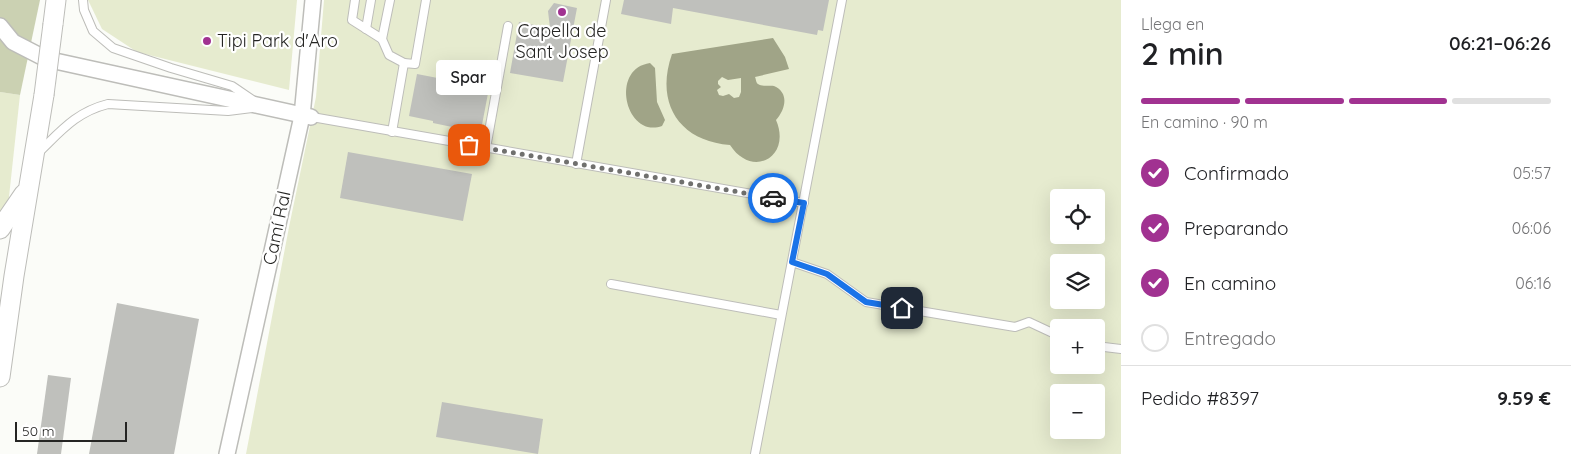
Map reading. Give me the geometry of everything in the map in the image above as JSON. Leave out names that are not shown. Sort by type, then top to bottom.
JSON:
[{"type":"street","points":[[0,376],[5,336],[5,276],[28,189],[44,95],[56,0]]},
{"type":"street","name":"Camí Ral","points":[[227,454],[307,116],[313,0]]},
{"type":"street","points":[[0,26],[13,42],[46,59],[307,116]]},
{"type":"street","points":[[0,229],[28,189]]},
{"type":"street","points":[[0,316],[5,336]]},
{"type":"lane","points":[[83,0],[84,10],[94,31],[114,48],[171,68],[232,86],[264,107]]},
{"type":"lane","points":[[355,0],[352,20],[382,39]]},
{"type":"lane","points":[[366,29],[371,0]]},
{"type":"lane","points":[[390,0],[382,39],[388,55],[404,63],[415,64],[426,0]]},
{"type":"lane","points":[[576,164],[606,0]]},
{"type":"lane","points":[[755,454],[842,0]]},
{"type":"lane","points":[[486,148],[508,26]]},
{"type":"lane","points":[[392,132],[404,63]]},
{"type":"lane","points":[[33,158],[76,118],[93,108],[108,104],[228,111],[264,107]]},
{"type":"lane","points":[[307,116],[804,203]]},
{"type":"lane","points":[[792,262],[827,274],[866,302],[1014,327],[1029,322],[1050,332]]},
{"type":"lane","points":[[611,284],[781,315]]},
{"type":"lane","points":[[1105,347],[1121,348]]},
{"type":"shaded area","points":[[0,0],[40,0],[20,95],[0,92]]},
{"type":"shaded area","name":"Tipi Park d'Aro","points":[[88,0],[297,0],[289,90],[137,52],[102,29]]},
{"type":"shaded area","points":[[324,0],[1121,0],[1121,454],[246,454],[316,97]]},
{"type":"shaded area","points":[[773,38],[785,57],[789,69],[755,77],[758,84],[774,86],[779,89],[784,97],[784,107],[776,120],[780,133],[779,144],[774,153],[767,159],[758,162],[749,161],[739,155],[730,145],[712,142],[697,136],[684,127],[675,116],[669,103],[667,72],[672,54]],"holes":[[[722,77],[728,80],[741,78],[739,97],[734,98],[729,94],[719,95],[717,90],[721,87],[718,81]]]},
{"type":"shaded area","points":[[650,63],[655,68],[657,102],[665,120],[662,126],[649,127],[639,122],[627,102],[626,89],[630,77],[637,68]]},
{"type":"shaded area","points":[[0,92],[20,95],[8,206],[0,215]]},
{"type":"building","points":[[624,0],[829,0],[823,31],[818,30],[817,35],[673,8],[671,24],[621,14]]},
{"type":"building","points":[[554,3],[577,8],[563,82],[510,73],[519,22],[550,28],[548,11]]},
{"type":"building","points":[[417,74],[489,88],[481,130],[457,125],[457,128],[409,116]]},
{"type":"building","points":[[348,152],[472,174],[463,221],[340,198]]},
{"type":"building","points":[[117,303],[199,319],[174,454],[89,454]]},
{"type":"building","points":[[48,375],[71,378],[61,454],[37,454]]},
{"type":"building","points":[[442,402],[543,419],[538,454],[436,437]]},
{"type":"way so far","points":[[469,145],[773,198]]},
{"type":"place","name":"Capella de Sant Josep","points":[[562,12]]},
{"type":"place","name":"Tipi Park d'Aro","points":[[207,41]]},
{"type":"place","name":"Spar","points":[[469,145]]},
{"type":"route","points":[[773,198],[804,203],[792,262],[827,274],[866,302],[902,308]]}]
